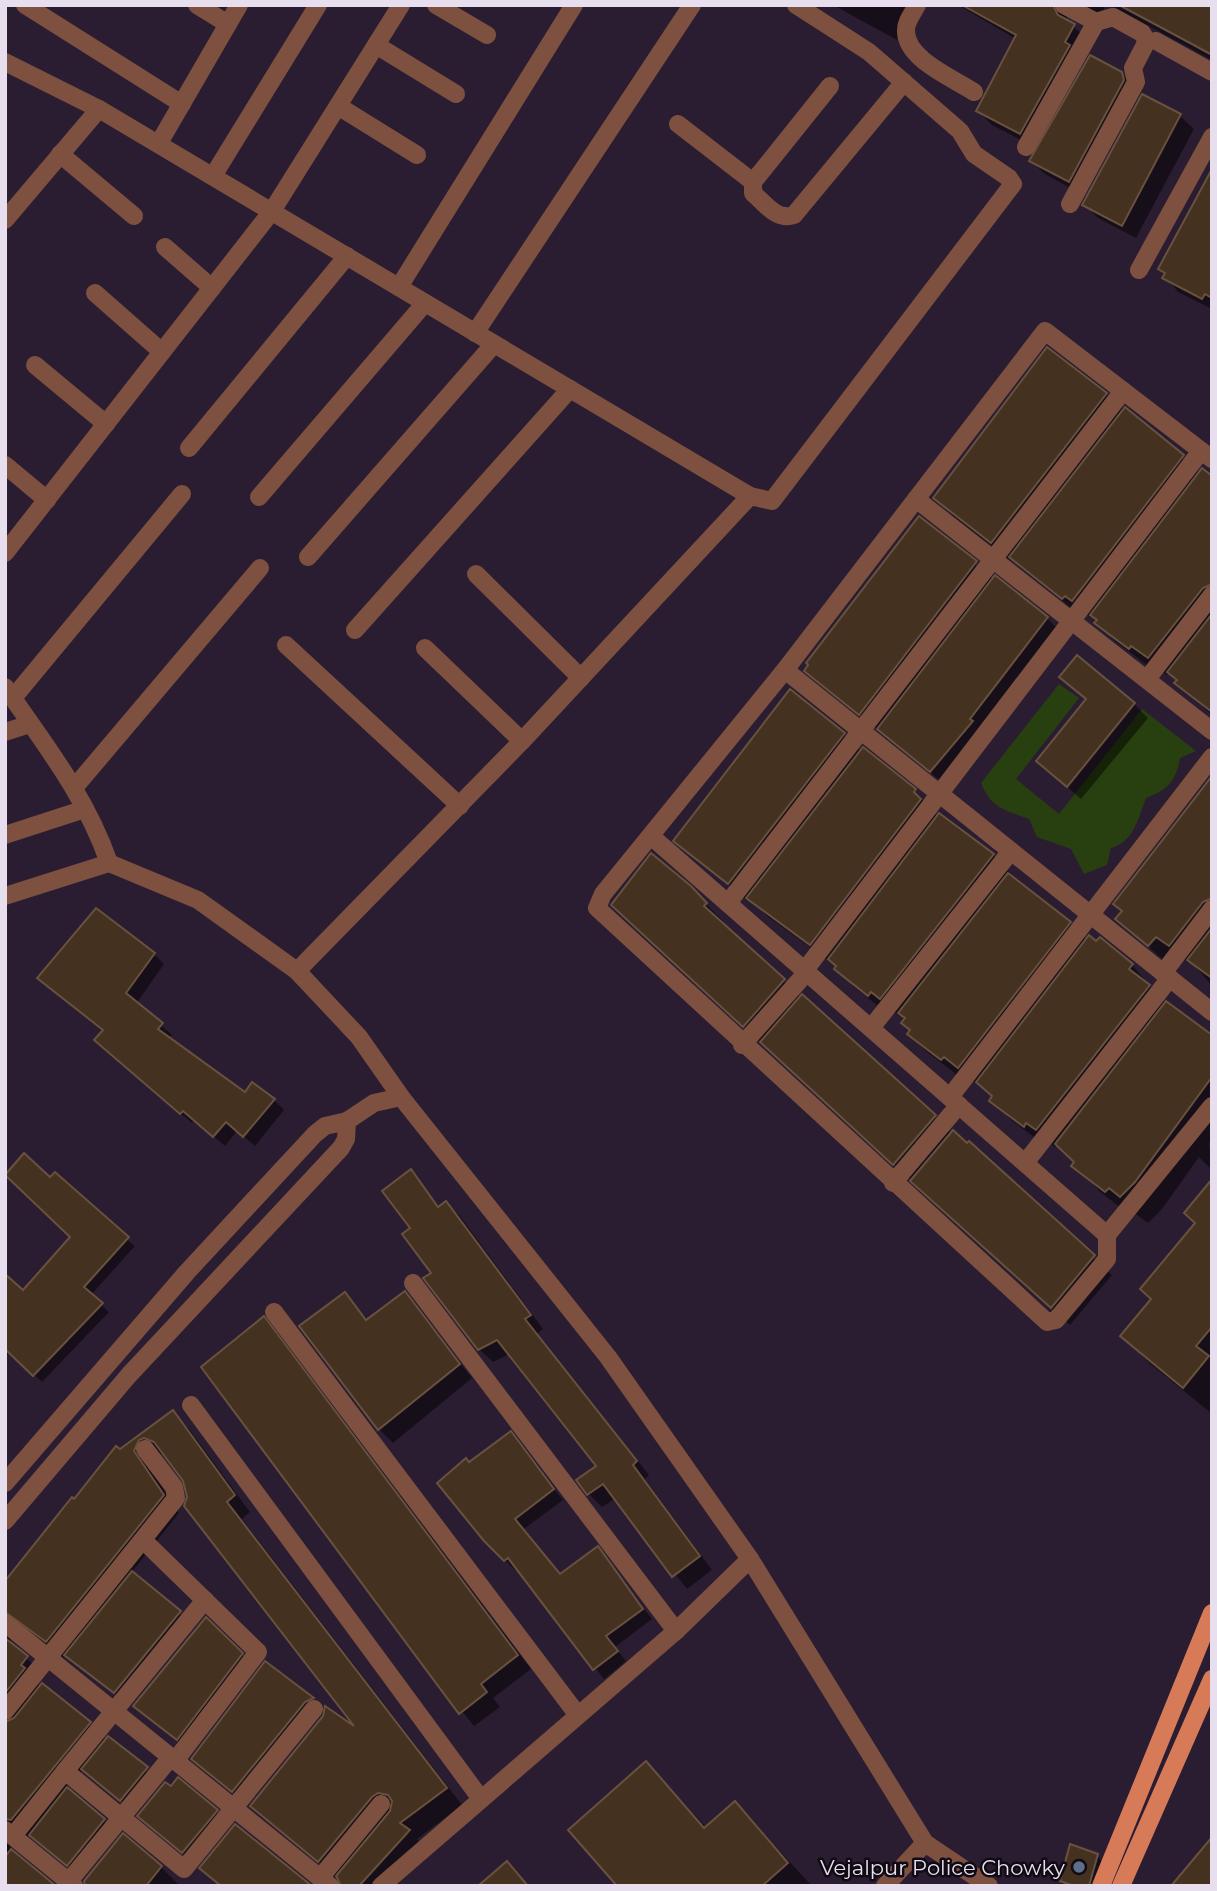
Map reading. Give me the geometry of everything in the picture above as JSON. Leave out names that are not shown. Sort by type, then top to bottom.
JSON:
[{"type":"main road","points":[[1101,1886],[1212,1614]]},
{"type":"main road","points":[[1121,1886],[1212,1679]]},
{"type":"street","points":[[25,5],[182,104]]},
{"type":"street","points":[[198,5],[228,24]]},
{"type":"street","points":[[159,143],[239,5]]},
{"type":"street","points":[[213,176],[318,5]]},
{"type":"street","points":[[5,553],[272,211],[401,5]]},
{"type":"street","points":[[436,5],[487,35]]},
{"type":"street","points":[[399,287],[574,5]]},
{"type":"street","points":[[475,333],[692,5]]},
{"type":"street","points":[[5,62],[99,109],[159,143],[750,496],[772,501],[1013,184],[1009,177],[974,154],[960,131],[869,52],[796,5]]},
{"type":"street","points":[[917,5],[905,33],[912,49],[974,92]]},
{"type":"street","points":[[1064,5],[1087,14],[1113,17],[1142,33],[1147,41],[1133,68],[1136,82],[1070,204]]},
{"type":"street","points":[[1026,147],[1087,14]]},
{"type":"street","points":[[1156,41],[1212,72]]},
{"type":"street","points":[[376,45],[456,94]]},
{"type":"street","points":[[830,86],[753,182],[753,193],[779,216],[794,215],[904,82]]},
{"type":"street","points":[[338,106],[417,155]]},
{"type":"street","points":[[5,220],[99,109]]},
{"type":"street","points":[[678,124],[753,182]]},
{"type":"street","points":[[1139,270],[1212,137]]},
{"type":"street","points":[[60,154],[134,216]]},
{"type":"street","points":[[165,247],[212,288]]},
{"type":"street","points":[[189,448],[347,256]]},
{"type":"street","points":[[95,293],[162,352]]},
{"type":"street","points":[[259,498],[425,303]]},
{"type":"street","points":[[652,837],[806,971],[1107,1235],[1109,1252],[1104,1263],[1056,1320],[1047,1322],[742,1045],[597,908],[603,894],[785,670],[1045,331],[1206,455],[1072,620],[806,971],[742,1045]]},
{"type":"street","points":[[309,557],[494,344]]},
{"type":"street","points":[[35,365],[106,424]]},
{"type":"street","points":[[355,630],[570,389]]},
{"type":"street","points":[[728,903],[1123,391]]},
{"type":"street","points":[[5,465],[47,500]]},
{"type":"street","points":[[109,863],[98,832],[74,788],[9,692],[181,494]]},
{"type":"street","points":[[297,971],[522,741],[750,496]]},
{"type":"street","points":[[916,499],[1212,731]]},
{"type":"street","points":[[74,788],[260,568]]},
{"type":"street","points":[[476,574],[581,678]]},
{"type":"street","points":[[1147,679],[1212,595]]},
{"type":"street","points":[[286,645],[460,806]]},
{"type":"street","points":[[425,648],[522,741]]},
{"type":"street","points":[[785,670],[1212,1012]]},
{"type":"street","points":[[5,732],[30,724]]},
{"type":"street","points":[[893,1183],[1212,757]]},
{"type":"street","points":[[5,835],[85,809]]},
{"type":"street","points":[[871,1028],[1011,851]]},
{"type":"street","points":[[5,896],[109,863],[198,900],[297,971],[359,1037],[401,1097],[608,1357],[750,1559],[925,1843],[989,1886]]},
{"type":"street","points":[[1025,1163],[1166,976],[1212,909]]},
{"type":"street","points":[[22,1500],[5,1484],[187,1272],[314,1134],[325,1126],[347,1121],[374,1103],[401,1097]]},
{"type":"street","points":[[1107,1235],[1212,1106]]},
{"type":"street","points":[[5,1521],[129,1376],[341,1148],[346,1139],[347,1121]]},
{"type":"street","points":[[413,1283],[676,1631]]},
{"type":"street","points":[[274,1312],[577,1714]]},
{"type":"street","points":[[191,1405],[481,1799]]},
{"type":"street","points":[[5,1711],[176,1499],[177,1492],[145,1449]]},
{"type":"street","points":[[143,1540],[255,1648],[257,1657],[122,1817],[72,1884],[9,1833],[116,1712],[205,1600]]},
{"type":"street","points":[[381,1886],[676,1631],[750,1559]]},
{"type":"street","points":[[5,1623],[325,1882],[381,1804]]},
{"type":"street","points":[[65,1771],[184,1869],[314,1709]]},
{"type":"street","points":[[885,1886],[925,1843]]},
{"type":"green space","points":[[1059,684],[1079,698],[1016,779],[1059,814],[1142,709],[1196,751],[1180,758],[1170,784],[1146,798],[1130,835],[1111,848],[1107,865],[1084,874],[1071,849],[1037,837],[1029,819],[994,803],[981,783]]},
{"type":"building","points":[[962,5],[1053,5],[1058,15],[1075,24],[1065,42],[1070,45],[1020,134],[976,111],[1016,35]]},
{"type":"building","points":[[1119,5],[1212,5],[1212,55],[1190,43]]},
{"type":"building","points":[[1090,55],[1122,72],[1124,80],[1069,182],[1029,161]]},
{"type":"building","points":[[1142,94],[1181,114],[1122,226],[1082,205]]},
{"type":"building","points":[[1212,169],[1212,298],[1205,294],[1202,299],[1162,278],[1165,273],[1158,269]]},
{"type":"building","points":[[1047,347],[1107,393],[991,543],[933,498]]},
{"type":"building","points":[[1125,407],[1184,455],[1072,601],[1065,596],[1062,599],[1009,557]]},
{"type":"building","points":[[1202,468],[1212,476],[1212,584],[1203,588],[1148,658],[1131,646],[1129,649],[1094,623],[1097,620],[1090,615]]},
{"type":"building","points":[[919,516],[977,561],[859,715],[804,671],[808,665],[806,663]]},
{"type":"building","points":[[995,575],[1048,617],[970,719],[973,721],[930,772],[877,729]]},
{"type":"building","points":[[1212,614],[1212,712],[1174,683],[1177,680],[1167,672]]},
{"type":"building","points":[[1077,655],[1135,703],[1067,787],[1036,761],[1086,699],[1059,677]]},
{"type":"building","points":[[790,689],[845,733],[728,884],[673,841]]},
{"type":"building","points":[[863,747],[916,789],[914,792],[921,799],[810,945],[746,898]]},
{"type":"building","points":[[1212,776],[1212,898],[1203,902],[1169,946],[1156,937],[1148,946],[1115,919],[1122,911],[1113,904]]},
{"type":"building","points":[[939,813],[994,854],[880,999],[871,992],[868,996],[834,969],[836,966],[828,959]]},
{"type":"building","points":[[651,853],[691,886],[707,903],[704,906],[785,979],[743,1027],[611,905]]},
{"type":"building","points":[[1008,873],[1071,922],[958,1068],[944,1057],[941,1060],[907,1034],[910,1030],[901,1023],[905,1018],[898,1013]]},
{"type":"building","points":[[96,908],[155,953],[126,993],[163,1023],[158,1029],[245,1092],[252,1082],[275,1099],[243,1137],[226,1122],[213,1137],[183,1111],[180,1114],[94,1040],[103,1030],[37,978]]},
{"type":"building","points":[[1212,928],[1212,978],[1187,960]]},
{"type":"building","points":[[1089,935],[1096,941],[1100,937],[1133,964],[1129,969],[1150,985],[1036,1130],[1026,1123],[1024,1127],[989,1101],[992,1096],[976,1082]]},
{"type":"building","points":[[802,994],[936,1115],[893,1165],[760,1042]]},
{"type":"building","points":[[1166,1001],[1212,1035],[1212,1077],[1135,1182],[1120,1197],[1109,1188],[1105,1192],[1071,1166],[1074,1162],[1055,1144]]},
{"type":"building","points":[[953,1130],[967,1143],[969,1141],[1095,1255],[1051,1308],[910,1181]]},
{"type":"building","points":[[24,1153],[50,1177],[55,1172],[129,1237],[84,1287],[103,1303],[33,1376],[5,1349],[5,1274],[23,1290],[70,1237],[5,1175]]},
{"type":"building","points":[[411,1169],[438,1207],[446,1201],[531,1315],[525,1319],[637,1461],[633,1465],[700,1556],[672,1577],[603,1484],[587,1495],[576,1480],[596,1466],[497,1340],[478,1350],[423,1278],[431,1273],[402,1234],[410,1228],[382,1191]]},
{"type":"building","points":[[1212,1179],[1212,1327],[1196,1346],[1209,1356],[1183,1388],[1120,1336],[1151,1299],[1140,1289],[1195,1223],[1184,1213]]},
{"type":"building","points":[[405,1291],[460,1364],[378,1430],[299,1326],[345,1292],[366,1320]]},
{"type":"building","points":[[264,1316],[518,1655],[481,1684],[487,1692],[459,1714],[201,1367]]},
{"type":"building","points":[[173,1410],[235,1495],[227,1502],[447,1788],[400,1823],[410,1830],[359,1886],[341,1886],[336,1876],[390,1811],[392,1801],[388,1795],[378,1793],[372,1797],[318,1862],[250,1806],[323,1716],[325,1706],[354,1726],[184,1506],[187,1497],[183,1481],[154,1442],[144,1438],[139,1440],[134,1451],[164,1495],[46,1642],[5,1612],[5,1581],[72,1497],[74,1499],[116,1446],[120,1449]]},
{"type":"building","points":[[511,1431],[554,1489],[515,1519],[560,1574],[598,1546],[643,1609],[606,1636],[618,1651],[593,1670],[508,1558],[504,1561],[484,1541],[437,1483],[466,1458],[469,1462]]},
{"type":"building","points":[[132,1571],[181,1611],[114,1693],[64,1655]]},
{"type":"building","points":[[206,1617],[243,1653],[177,1740],[133,1706]]},
{"type":"building","points":[[5,1638],[28,1656],[21,1665],[25,1668],[5,1693]]},
{"type":"building","points":[[265,1661],[314,1698],[305,1702],[232,1792],[191,1759]]},
{"type":"building","points":[[42,1683],[91,1722],[11,1820],[5,1819],[5,1722],[14,1718]]},
{"type":"building","points":[[108,1736],[148,1767],[120,1801],[81,1769]]},
{"type":"building","points":[[646,1761],[704,1828],[735,1801],[788,1863],[762,1886],[617,1886],[568,1830]]},
{"type":"building","points":[[178,1777],[218,1810],[182,1853],[137,1816],[165,1782],[171,1786]]},
{"type":"building","points":[[67,1787],[105,1819],[67,1866],[29,1835]]},
{"type":"building","points":[[235,1824],[312,1886],[221,1886],[199,1868]]},
{"type":"building","points":[[123,1833],[162,1866],[146,1886],[85,1886],[84,1881]]},
{"type":"building","points":[[1212,1837],[1212,1886],[1171,1886]]},
{"type":"building","name":"Vejalpur Police Chowky","points":[[1070,1844],[1098,1854],[1089,1886],[1074,1886],[1060,1881]]},
{"type":"building","points":[[11,1849],[56,1886],[5,1886],[5,1857]]},
{"type":"building","points":[[507,1861],[528,1886],[478,1886]]},
{"type":"place","name":"Vejalpur Police Chowky","points":[[1079,1867]]}]
